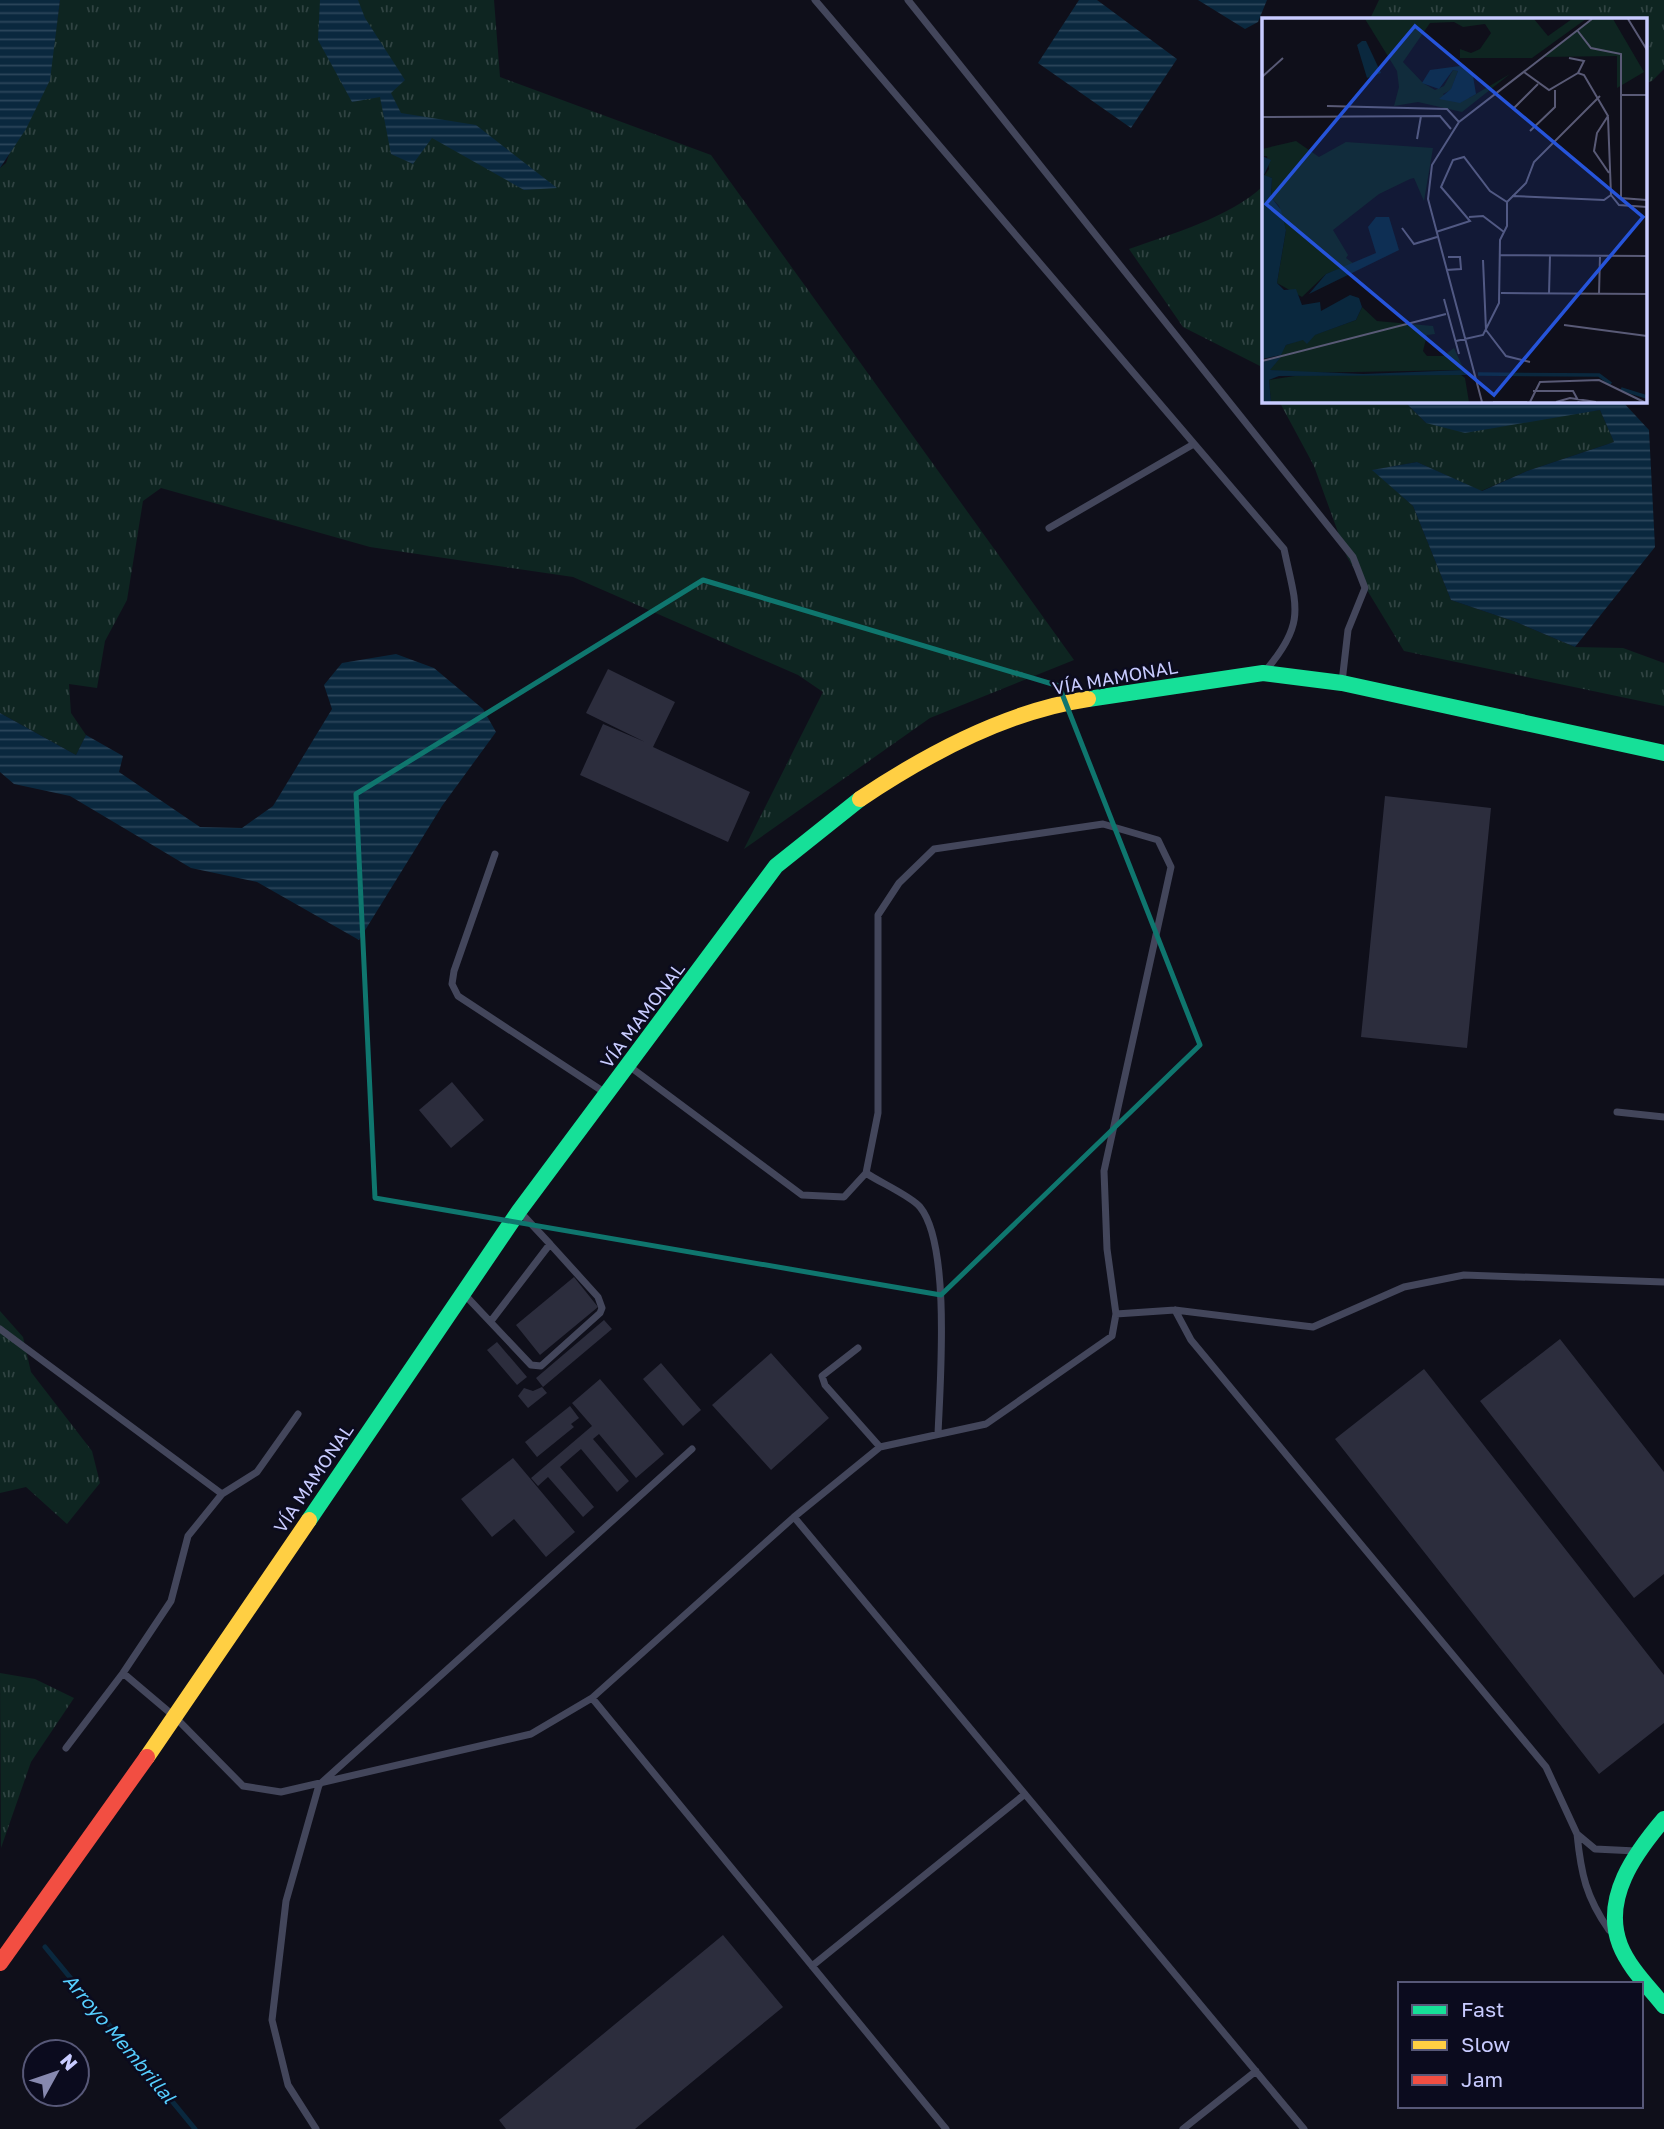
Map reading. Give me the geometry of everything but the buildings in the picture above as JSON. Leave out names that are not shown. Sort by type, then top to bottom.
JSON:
[{"type":"street","name":"VÍA MAMONAL","points":[[0,1963],[175,1717],[519,1211],[776,866],[842,811],[912,764],[980,733],[1060,703],[1263,673],[1342,682],[1664,753]]},
{"type":"street","points":[[1664,1819],[1636,1851],[1613,1911],[1620,1945],[1664,2006]]},
{"type":"lane","points":[[815,0],[1284,550],[1297,610],[1295,622],[1286,647],[1263,673]]},
{"type":"lane","points":[[908,0],[1353,557],[1365,588],[1348,629],[1342,682]]},
{"type":"lane","points":[[1049,528],[1192,445]]},
{"type":"lane","points":[[122,1673],[175,1717],[243,1786],[281,1792],[319,1786],[531,1734],[592,1698],[794,1517],[880,1447],[986,1424],[1112,1336],[1116,1314],[1107,1249],[1104,1171],[1171,867],[1158,840],[1103,824],[934,849],[899,883],[878,915],[878,1114],[866,1173],[844,1197],[802,1195],[628,1066]]},
{"type":"lane","points":[[495,854],[454,971],[452,984],[458,996],[607,1094]]},
{"type":"lane","points":[[1617,1112],[1664,1117]]},
{"type":"lane","points":[[866,1173],[920,1207],[936,1246],[941,1344],[938,1434]]},
{"type":"lane","points":[[463,1292],[531,1365],[537,1366],[600,1313],[602,1308],[597,1297],[519,1211]]},
{"type":"lane","points":[[491,1321],[550,1244]]},
{"type":"lane","points":[[1116,1314],[1175,1310],[1313,1327],[1404,1287],[1464,1275],[1664,1282]]},
{"type":"lane","points":[[1175,1310],[1191,1340],[1546,1767],[1577,1833],[1581,1878],[1596,1912],[1620,1945]]},
{"type":"lane","points":[[0,1329],[222,1494]]},
{"type":"lane","points":[[858,1348],[822,1376],[825,1385],[880,1447]]},
{"type":"lane","points":[[66,1748],[171,1601],[188,1536],[222,1494],[257,1472],[298,1413]]},
{"type":"lane","points":[[316,2129],[288,2085],[272,2020],[286,1901],[319,1786],[692,1449]]},
{"type":"lane","points":[[794,1517],[1304,2129]]},
{"type":"lane","points":[[592,1698],[946,2129]]},
{"type":"lane","points":[[811,1966],[1025,1794]]},
{"type":"lane","points":[[1577,1833],[1595,1849],[1636,1851]]},
{"type":"lane","points":[[1183,2129],[1256,2071]]},
{"type":"highlighted area","points":[[703,580],[1059,686],[1200,1045],[941,1295],[375,1198],[356,794]]},
{"type":"green space","points":[[60,0],[494,0],[500,77],[711,155],[1074,660],[930,718],[744,849],[823,692],[798,675],[573,577],[370,547],[161,488],[143,501],[127,600],[105,641],[97,688],[69,684],[71,713],[86,735],[76,755],[0,713],[0,168],[6,163],[57,22]]},
{"type":"green space","points":[[1379,0],[1664,0],[1664,69],[1652,81],[1646,83],[1646,18],[1370,18]]},
{"type":"green space","points":[[1262,187],[1262,370],[1260,366],[1183,327],[1129,249],[1218,216]]},
{"type":"green space","points":[[1280,402],[1405,402],[1426,423],[1541,418],[1600,410],[1614,442],[1527,471],[1481,491],[1417,462],[1373,470],[1413,506],[1451,600],[1516,622],[1575,647],[1623,648],[1664,663],[1664,706],[1404,651],[1347,557],[1314,466]]},
{"type":"green space","points":[[0,1311],[23,1337],[31,1372],[92,1451],[100,1483],[67,1524],[26,1487],[0,1493]]},
{"type":"green space","points":[[0,1673],[35,1679],[74,1698],[31,1762],[1,1848]]},
{"type":"water","points":[[0,0],[60,0],[50,80],[26,129],[0,168]]},
{"type":"water","points":[[320,0],[358,0],[365,18],[405,80],[391,93],[401,113],[476,125],[557,188],[524,190],[432,138],[413,164],[391,154],[380,97],[352,102],[318,40]]},
{"type":"water","points":[[1079,0],[1097,0],[1177,59],[1131,128],[1038,63]]},
{"type":"water","points":[[1198,0],[1267,0],[1258,22],[1245,29]]},
{"type":"water","points":[[1405,402],[1623,402],[1649,430],[1655,547],[1575,647],[1516,622],[1451,600],[1413,506],[1372,470],[1417,462],[1482,491],[1527,471],[1614,442],[1600,410],[1465,433],[1426,423]]},
{"type":"water","points":[[396,654],[434,668],[483,709],[496,732],[442,806],[359,940],[257,882],[191,868],[70,796],[14,784],[0,772],[0,713],[76,755],[86,735],[123,756],[119,772],[200,827],[242,828],[273,806],[332,709],[324,685],[342,663]]},
{"type":"waterway","name":"Arroyo Membrillal","points":[[45,1947],[195,2129]]},
{"type":"traffic: fast","points":[[1088,699],[1263,673],[1342,683],[1664,753]]},
{"type":"traffic: fast","points":[[309,1520],[519,1211],[776,866],[860,799]]},
{"type":"traffic: fast","points":[[1664,1819],[1642,1846],[1624,1877],[1615,1910],[1616,1927],[1624,1953],[1664,2006]]},
{"type":"traffic: slow","points":[[860,799],[912,766],[998,724],[1028,713],[1088,699]]},
{"type":"traffic: slow","points":[[147,1757],[309,1520]]},
{"type":"traffic: jam","points":[[0,1963],[147,1757]]}]
